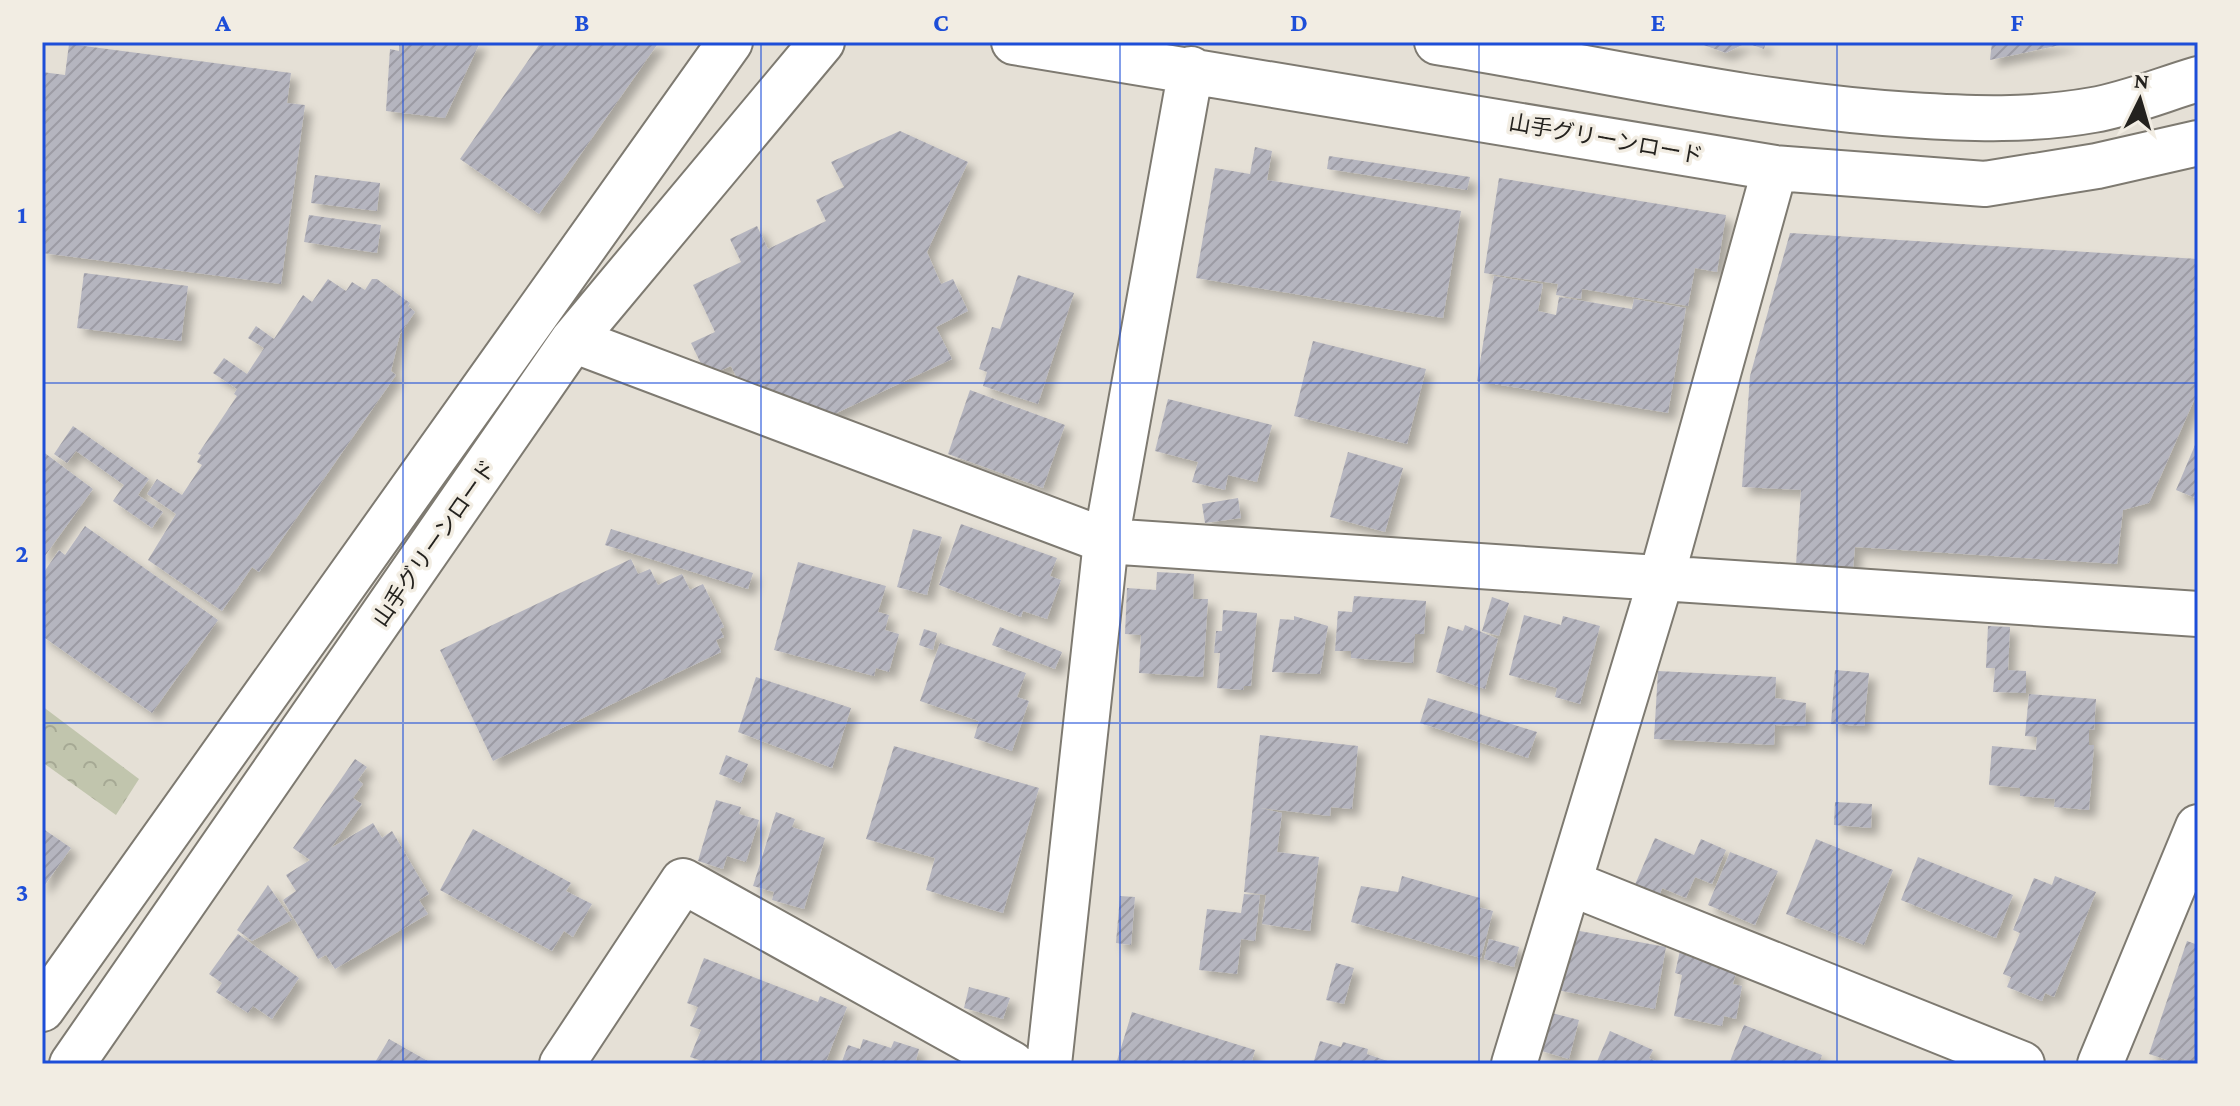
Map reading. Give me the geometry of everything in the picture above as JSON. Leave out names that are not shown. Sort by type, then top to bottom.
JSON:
[{"type":"street","points":[[42,1009],[730,42]]},
{"type":"street","name":"山手グリーンロード","points":[[72,1064],[573,340],[822,42]]},
{"type":"street","name":"山手グリーンロード","points":[[1014,42],[1775,168],[1985,184],[2097,166],[2198,143]]},
{"type":"street","points":[[1437,42],[1570,53],[1642,81],[1824,110],[1996,120],[2094,110],[2198,79]]},
{"type":"street","points":[[1049,1064],[1106,541],[1191,69]]},
{"type":"street","points":[[1514,1064],[1661,579],[1775,168]]},
{"type":"street","points":[[573,340],[1106,541],[2198,614]]},
{"type":"street","points":[[2100,1064],[2198,827]]},
{"type":"street","points":[[562,1064],[683,881],[1012,1064]]},
{"type":"street","points":[[1570,883],[2022,1064]]},
{"type":"green space","points":[[42,706],[139,779],[116,815],[42,762]]},
{"type":"building","points":[[417,42],[480,42],[445,118],[386,111],[390,49],[399,51],[399,43],[415,45]]},
{"type":"building","points":[[541,42],[659,42],[539,214],[460,159]]},
{"type":"building","points":[[1695,42],[1766,42],[1764,49],[1746,43],[1726,53]]},
{"type":"building","points":[[1992,42],[2070,42],[2070,43],[1990,60]]},
{"type":"building","points":[[69,44],[291,73],[287,103],[305,105],[281,284],[42,253],[45,222],[42,222],[42,72],[65,75]]},
{"type":"building","points":[[900,131],[968,162],[927,252],[941,284],[953,279],[968,311],[936,327],[952,359],[828,417],[744,393],[731,366],[707,376],[691,343],[715,332],[693,285],[741,262],[730,239],[757,226],[768,249],[826,221],[816,200],[844,187],[831,162]]},
{"type":"building","points":[[1255,147],[1272,151],[1267,180],[1461,211],[1443,318],[1196,278],[1215,168],[1250,174]]},
{"type":"building","points":[[1329,156],[1470,177],[1467,190],[1327,169]]},
{"type":"building","points":[[315,175],[380,183],[377,211],[311,203]]},
{"type":"building","points":[[1499,178],[1726,215],[1717,272],[1695,268],[1688,306],[1582,289],[1581,299],[1556,295],[1558,284],[1484,273]]},
{"type":"building","points":[[309,215],[381,225],[377,253],[304,242]]},
{"type":"building","points":[[1790,233],[2198,259],[2198,391],[2149,503],[2123,510],[2117,564],[1855,547],[1853,568],[1796,565],[1801,490],[1742,487],[1750,376]]},
{"type":"building","points":[[84,273],[188,286],[181,341],[77,328]]},
{"type":"building","points":[[1018,275],[1074,293],[1038,404],[983,386],[987,372],[979,369],[992,327],[1000,329]]},
{"type":"building","points":[[1494,276],[1543,284],[1538,311],[1556,315],[1559,297],[1632,309],[1634,299],[1686,308],[1668,413],[1477,381]]},
{"type":"building","points":[[328,279],[346,291],[352,282],[365,290],[372,279],[377,279],[410,303],[408,306],[415,312],[400,334],[391,371],[396,375],[259,572],[252,567],[222,611],[148,560],[176,514],[147,494],[157,479],[182,495],[202,465],[197,462],[201,455],[198,454],[237,396],[234,394],[237,389],[213,373],[224,358],[247,374],[264,348],[248,338],[256,326],[274,339],[303,295],[312,302]]},
{"type":"building","points":[[1313,341],[1426,369],[1407,444],[1294,416]]},
{"type":"building","points":[[970,390],[1065,425],[1043,488],[948,454]]},
{"type":"building","points":[[1168,399],[1272,425],[1257,482],[1228,475],[1225,490],[1192,482],[1198,462],[1155,451]]},
{"type":"building","points":[[73,426],[149,479],[138,495],[163,512],[152,528],[113,501],[124,485],[76,451],[67,463],[54,454]]},
{"type":"building","points":[[2198,438],[2198,499],[2176,490]]},
{"type":"building","points":[[42,451],[93,489],[42,560]]},
{"type":"building","points":[[1348,452],[1403,468],[1385,532],[1330,517]]},
{"type":"building","points":[[1238,498],[1241,518],[1205,523],[1202,504]]},
{"type":"building","points":[[961,524],[1057,558],[1050,576],[1061,580],[1047,619],[1023,611],[1021,617],[939,585]]},
{"type":"building","points":[[85,526],[218,620],[152,713],[42,636],[42,575],[59,550],[65,555]]},
{"type":"building","points":[[611,529],[753,573],[748,589],[605,545]]},
{"type":"building","points":[[913,529],[942,537],[927,595],[897,587]]},
{"type":"building","points":[[631,559],[638,574],[650,569],[658,585],[682,574],[690,590],[703,584],[724,627],[720,629],[724,637],[716,640],[721,652],[493,761],[440,650]]},
{"type":"building","points":[[798,562],[886,586],[878,612],[889,615],[885,630],[899,634],[889,672],[876,668],[874,676],[774,650]]},
{"type":"building","points":[[1157,572],[1194,574],[1193,599],[1208,599],[1203,677],[1139,673],[1141,635],[1125,634],[1127,588],[1156,590]]},
{"type":"building","points":[[1354,596],[1426,601],[1424,634],[1415,634],[1413,663],[1351,658],[1351,651],[1335,651],[1338,611],[1352,612]]},
{"type":"building","points":[[1492,597],[1509,603],[1499,636],[1482,631]]},
{"type":"building","points":[[1223,610],[1257,613],[1251,686],[1244,686],[1243,690],[1217,688],[1220,653],[1214,653],[1216,631],[1222,631]]},
{"type":"building","points":[[1524,615],[1561,625],[1563,616],[1600,626],[1580,704],[1555,697],[1557,688],[1509,675]]},
{"type":"building","points":[[1294,616],[1328,626],[1320,674],[1272,672],[1280,619],[1294,620]]},
{"type":"building","points":[[1465,625],[1498,639],[1485,689],[1436,672],[1448,626],[1463,631]]},
{"type":"building","points":[[1988,626],[2010,627],[2008,670],[2026,671],[2026,693],[1993,692],[1995,668],[1986,668]]},
{"type":"building","points":[[1000,627],[1062,652],[1055,669],[992,645]]},
{"type":"building","points":[[924,629],[937,633],[933,650],[919,645]]},
{"type":"building","points":[[940,643],[1026,673],[1017,697],[1029,701],[1012,751],[974,738],[979,721],[920,701]]},
{"type":"building","points":[[1835,670],[1869,673],[1864,726],[1831,724]]},
{"type":"building","points":[[1658,671],[1776,677],[1775,698],[1806,703],[1805,726],[1775,725],[1774,745],[1654,739]]},
{"type":"building","points":[[756,677],[851,708],[832,768],[738,732]]},
{"type":"building","points":[[2029,694],[2096,699],[2094,730],[2089,729],[2089,745],[2094,745],[2089,810],[2054,807],[2055,799],[2020,796],[2020,788],[1989,785],[1992,746],[2036,750],[2037,737],[2025,736]]},
{"type":"building","points":[[1428,698],[1537,732],[1528,758],[1420,723]]},
{"type":"building","points":[[1260,735],[1358,746],[1352,809],[1331,807],[1330,816],[1260,808],[1282,813],[1277,852],[1319,857],[1310,931],[1262,924],[1266,895],[1244,892]]},
{"type":"building","points":[[894,746],[1039,788],[1003,913],[926,890],[935,858],[866,839]]},
{"type":"building","points":[[726,755],[748,764],[741,783],[719,774]]},
{"type":"building","points":[[355,759],[367,767],[358,780],[363,784],[353,798],[362,804],[331,848],[373,823],[382,838],[392,831],[429,894],[419,900],[428,914],[335,969],[326,955],[318,959],[283,900],[296,891],[286,875],[310,860],[293,848]]},
{"type":"building","points":[[716,800],[741,807],[739,814],[759,820],[746,862],[727,856],[723,869],[698,861]]},
{"type":"building","points":[[1835,802],[1872,804],[1871,828],[1834,825]]},
{"type":"building","points":[[776,812],[795,819],[792,827],[825,838],[804,909],[772,900],[774,892],[753,886]]},
{"type":"building","points":[[42,828],[71,848],[42,889]]},
{"type":"building","points":[[473,829],[571,883],[566,891],[592,904],[573,937],[564,931],[552,951],[440,890]]},
{"type":"building","points":[[1655,838],[1694,855],[1701,839],[1726,850],[1712,884],[1695,877],[1686,898],[1662,888],[1659,897],[1634,887]]},
{"type":"building","points":[[1816,839],[1893,870],[1864,945],[1786,914]]},
{"type":"building","points":[[1730,852],[1778,871],[1755,925],[1708,905]]},
{"type":"building","points":[[1918,857],[2013,895],[1996,938],[1901,900]]},
{"type":"building","points":[[1402,876],[1480,898],[1478,907],[1493,911],[1481,958],[1351,922],[1361,886],[1398,892]]},
{"type":"building","points":[[2055,876],[2096,892],[2054,997],[2045,993],[2042,1001],[2007,987],[2011,977],[2003,974],[2020,933],[2013,930],[2034,878],[2052,885]]},
{"type":"building","points":[[268,885],[292,920],[252,941],[237,930]]},
{"type":"building","points":[[1244,894],[1260,895],[1255,941],[1241,939],[1237,974],[1199,970],[1207,909],[1241,913]]},
{"type":"building","points":[[1120,896],[1135,897],[1131,945],[1116,943]]},
{"type":"building","points":[[1569,929],[1666,947],[1655,1009],[1557,990]]},
{"type":"building","points":[[238,934],[299,978],[272,1019],[253,1006],[248,1013],[216,992],[222,983],[209,974]]},
{"type":"building","points":[[1489,939],[1519,947],[1514,967],[1484,959]]},
{"type":"building","points":[[2187,941],[2198,945],[2198,1064],[2179,1064],[2149,1054]]},
{"type":"building","points":[[1681,946],[1737,969],[1733,984],[1742,986],[1736,1019],[1724,1016],[1722,1026],[1674,1016],[1682,975],[1675,973]]},
{"type":"building","points":[[704,958],[818,1002],[820,996],[847,1007],[825,1064],[697,1064],[699,1060],[690,1057],[701,1030],[690,1026],[698,1007],[687,1003]]},
{"type":"building","points":[[1336,963],[1354,968],[1344,1004],[1326,1000]]},
{"type":"building","points":[[969,987],[1010,998],[1003,1019],[964,1008]]},
{"type":"building","points":[[1132,1012],[1255,1050],[1251,1064],[1116,1064]]},
{"type":"building","points":[[1548,1012],[1579,1020],[1569,1059],[1538,1050]]},
{"type":"building","points":[[1744,1025],[1822,1055],[1819,1064],[1729,1064]]},
{"type":"building","points":[[1610,1031],[1653,1050],[1649,1058],[1662,1064],[1596,1064]]},
{"type":"building","points":[[389,1039],[433,1064],[374,1064]]},
{"type":"building","points":[[863,1039],[891,1048],[894,1041],[919,1049],[915,1064],[841,1064],[848,1045],[860,1049]]},
{"type":"building","points":[[1320,1041],[1341,1047],[1343,1042],[1368,1049],[1367,1054],[1396,1064],[1313,1064]]}]
